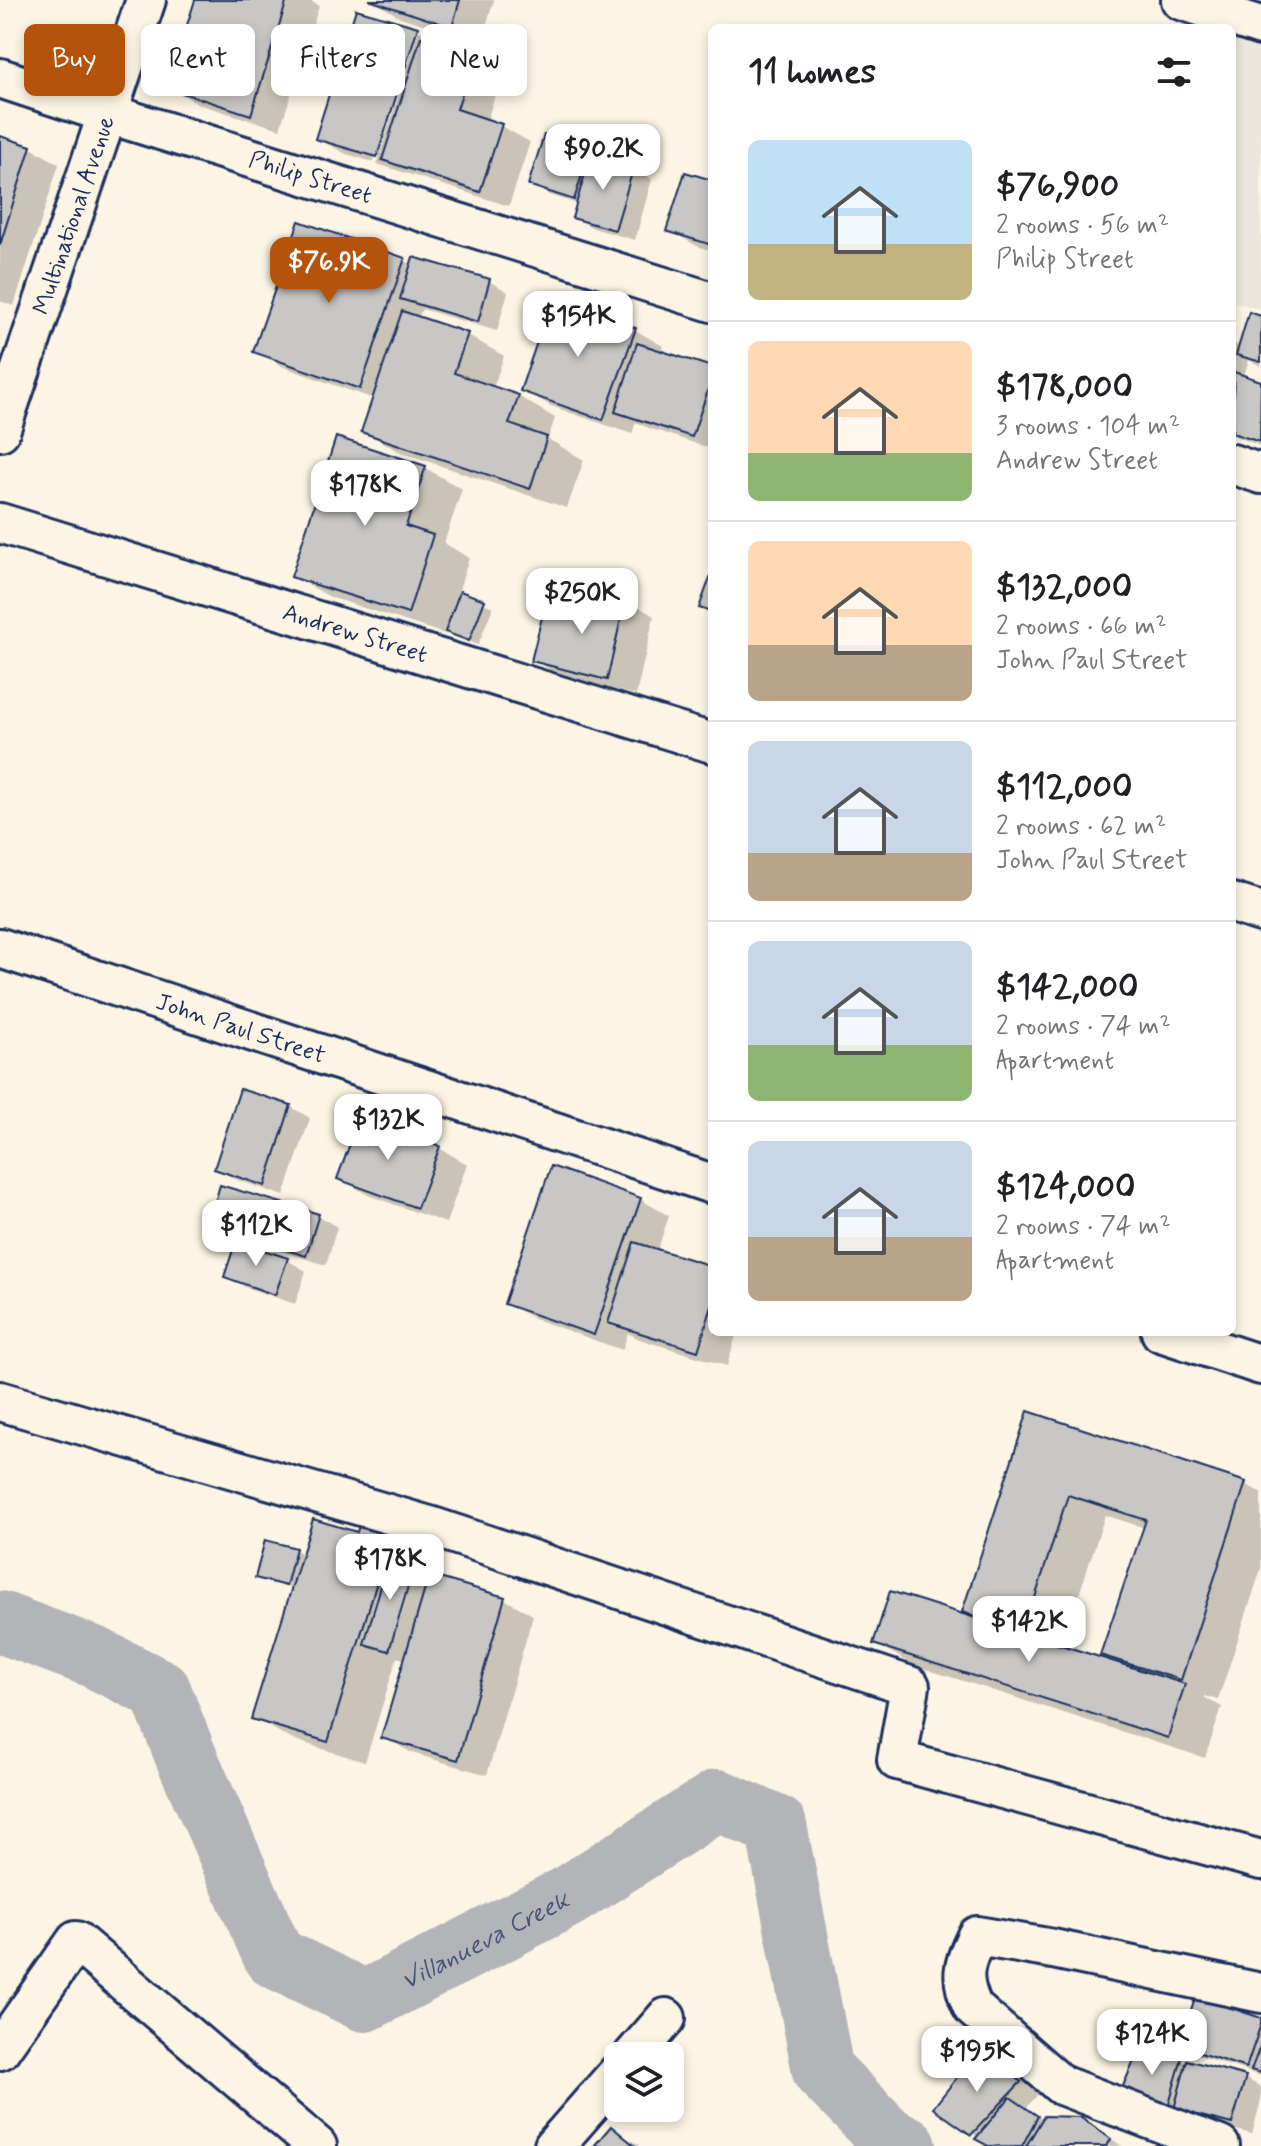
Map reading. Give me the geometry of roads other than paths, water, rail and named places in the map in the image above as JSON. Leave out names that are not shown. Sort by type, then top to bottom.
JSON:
[{"type":"street","name":"Multinational Avenue","points":[[0,431],[146,0]]},
{"type":"street","points":[[1181,0],[1261,26]]},
{"type":"street","name":"Philip Street","points":[[0,78],[708,301]]},
{"type":"street","points":[[1236,465],[1261,474]]},
{"type":"street","name":"Andrew Street","points":[[0,523],[708,742]]},
{"type":"street","points":[[1236,904],[1261,912]]},
{"type":"street","name":"John Paul Street","points":[[0,948],[708,1183]]},
{"type":"street","points":[[1173,1336],[1261,1365]]},
{"type":"street","points":[[0,1401],[433,1527],[910,1686],[897,1760],[1261,1860]]},
{"type":"street","points":[[1220,2146],[1061,2085],[973,2008],[963,1977],[967,1957],[977,1936],[1261,1993]]},
{"type":"street","points":[[0,2050],[76,1941],[317,2146]]},
{"type":"street","points":[[645,2042],[666,2018]]},
{"type":"street","points":[[554,2146],[604,2089]]},
{"type":"waterway","name":"Villanueva Creek","points":[[0,1622],[94,1657],[160,1690],[274,1957],[365,2001],[567,1897],[718,1800],[776,1826],[823,2071],[888,2137],[906,2146]]}]
